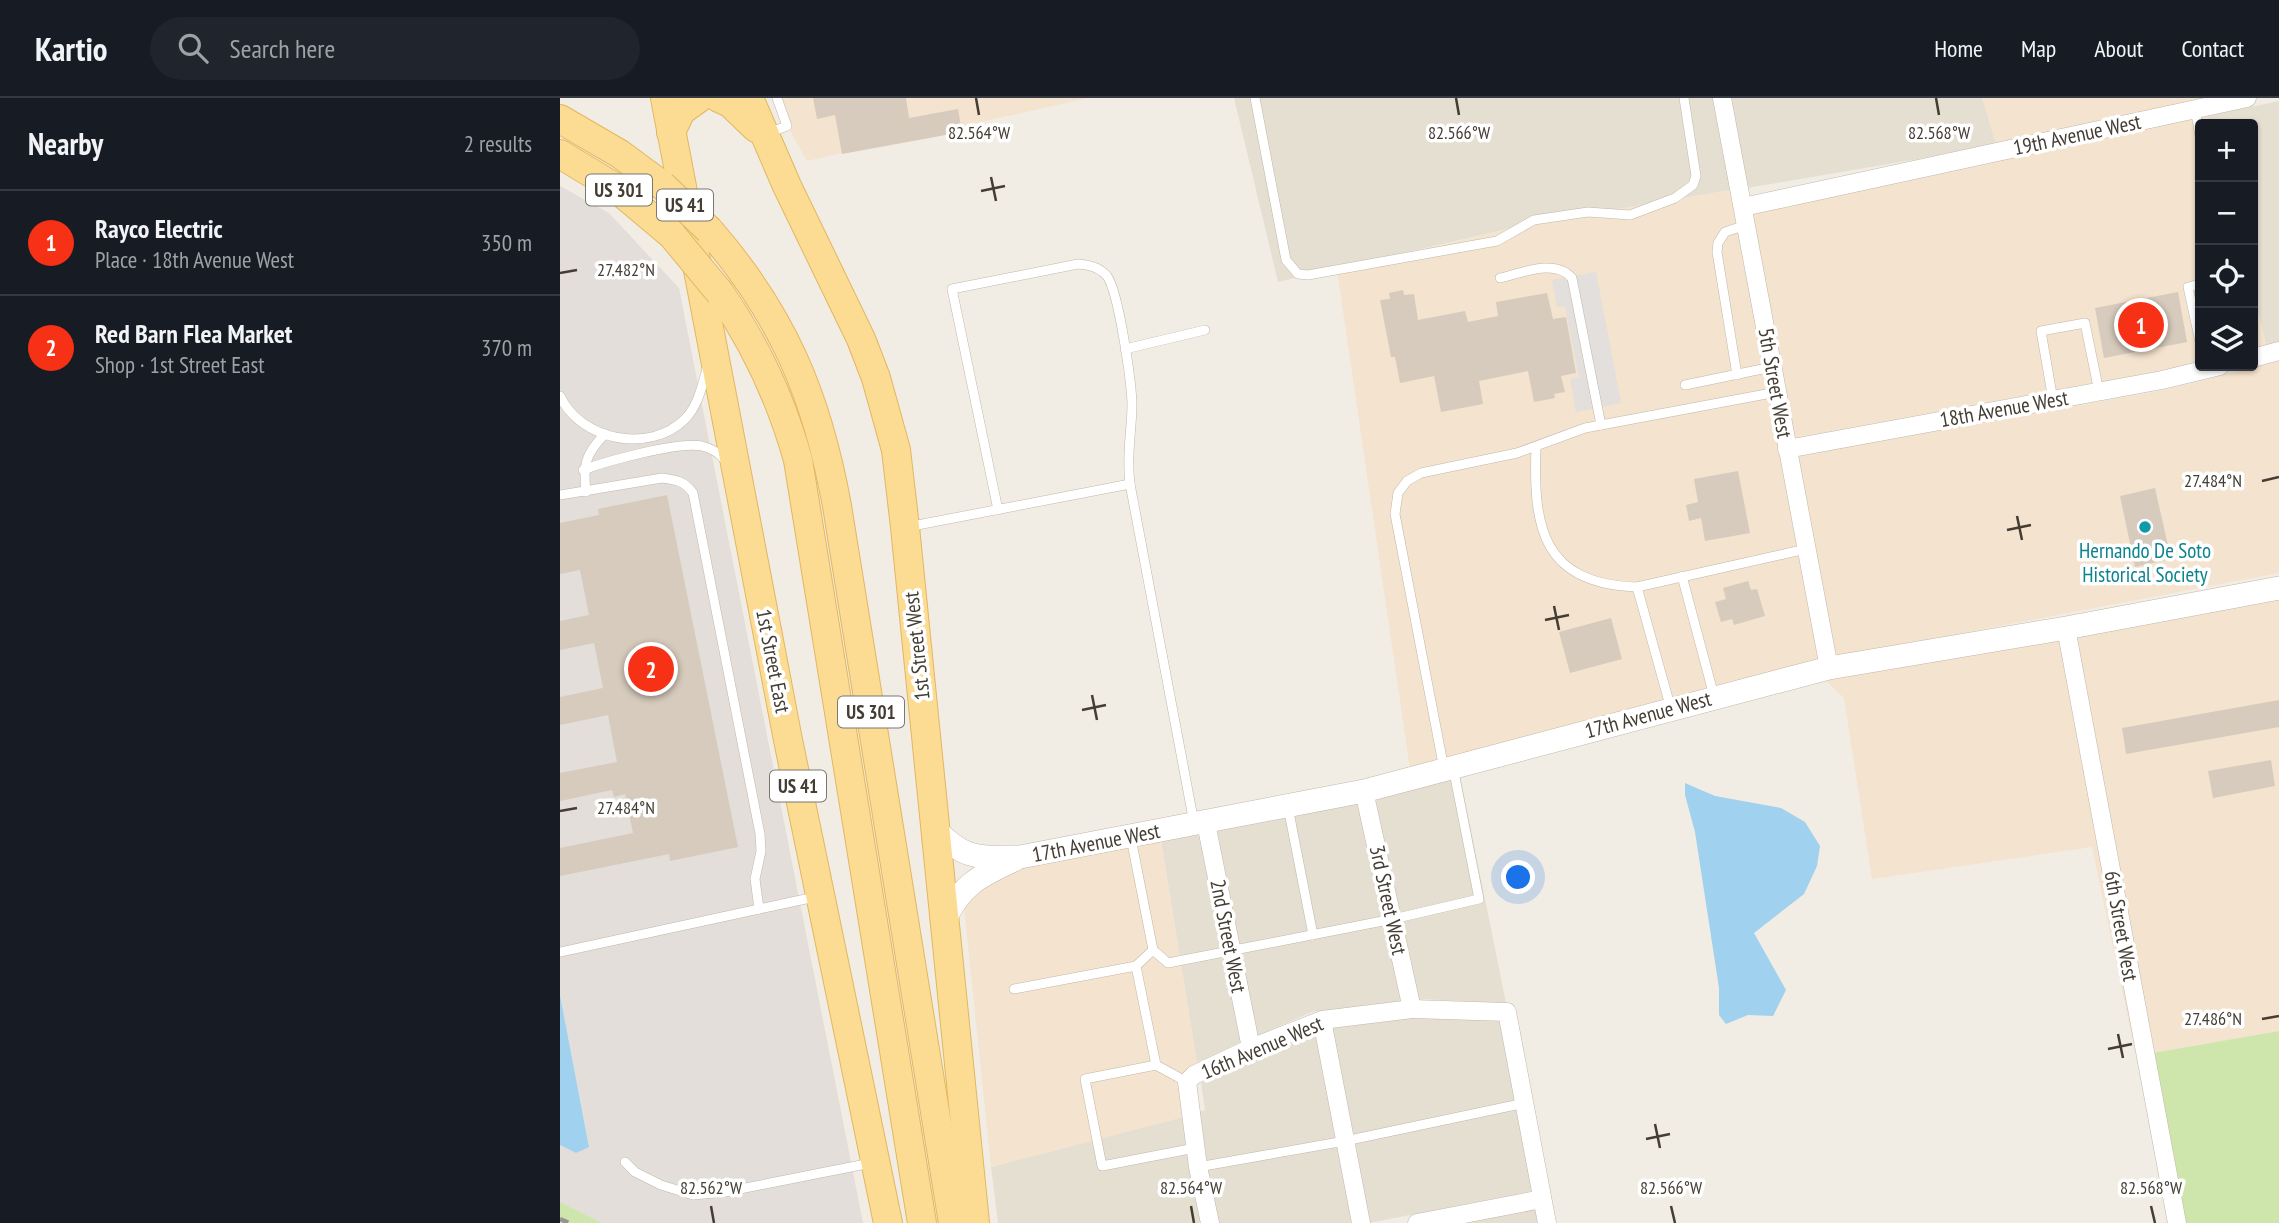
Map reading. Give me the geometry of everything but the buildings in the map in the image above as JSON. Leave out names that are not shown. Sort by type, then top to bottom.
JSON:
[{"type":"main road","name":"1st Street East","points":[[665,98],[736,471],[888,1223]]},
{"type":"main road","points":[[671,132],[681,111],[699,98]]},
{"type":"main road","points":[[719,98],[730,103],[764,135]]},
{"type":"main road","name":"1st Street West","points":[[749,98],[858,332],[876,378],[896,450],[975,1223]]},
{"type":"main road","name":"US 301","points":[[560,119],[604,144],[662,186],[709,230],[758,294],[788,345],[810,397],[826,450],[844,548],[953,1223]]},
{"type":"main road","name":"US 301","points":[[560,153],[616,188],[672,235],[720,293],[746,331],[771,382],[798,460],[922,1223]]},
{"type":"street","name":"5th Street West","points":[[1722,98],[1829,667]]},
{"type":"street","name":"19th Avenue West","points":[[1742,207],[2195,109],[2219,101],[2247,98]]},
{"type":"street","points":[[2258,357],[2279,351]]},
{"type":"street","name":"18th Avenue West","points":[[1787,449],[2199,371]]},
{"type":"street","name":"17th Avenue West","points":[[935,829],[964,854],[1020,857],[1364,791],[1829,667],[2066,628],[2279,587]]},
{"type":"street","name":"6th Street West","points":[[2066,628],[2177,1223]]},
{"type":"street","name":"3rd Street West","points":[[1364,791],[1412,1009]]},
{"type":"street","name":"2nd Street West","points":[[1200,824],[1251,1048]]},
{"type":"street","name":"17th Avenue West","points":[[944,921],[958,895],[972,881],[1020,857]]},
{"type":"street","name":"16th Avenue West","points":[[1187,1083],[1194,1075],[1251,1048],[1322,1020],[1412,1009],[1507,1012],[1525,1104]]},
{"type":"street","points":[[1322,1020],[1361,1223]]},
{"type":"street","points":[[1187,1083],[1198,1167],[1210,1223]]},
{"type":"street","points":[[1525,1104],[1547,1223]]},
{"type":"street","points":[[1417,1223],[1542,1199]]},
{"type":"lane","points":[[764,135],[787,126],[778,98]]},
{"type":"lane","points":[[1255,98],[1286,260],[1298,274],[1308,275],[1497,241],[1534,220],[1588,212],[1630,215],[1675,198],[1693,185],[1696,176],[1684,98]]},
{"type":"lane","points":[[2195,109],[2197,119]]},
{"type":"lane","points":[[1737,374],[1717,252],[1718,243],[1725,232],[1746,225]]},
{"type":"lane","points":[[998,510],[952,289],[1078,264],[1098,268],[1111,284],[1125,349],[1132,405],[1128,450],[1130,484],[1200,824]]},
{"type":"lane","points":[[1500,278],[1561,268],[1572,278],[1601,425]]},
{"type":"lane","points":[[2195,285],[2188,287],[2195,319]]},
{"type":"lane","points":[[2053,400],[2040,331],[2085,323],[2099,392]]},
{"type":"lane","points":[[1125,349],[1205,330]]},
{"type":"lane","points":[[560,396],[564,405],[578,420],[605,434],[630,439],[650,436],[678,425],[688,416],[700,394],[712,349]]},
{"type":"lane","points":[[1685,386],[1772,367]]},
{"type":"lane","points":[[1131,836],[1153,950],[1168,963],[1479,899],[1410,600],[1395,500],[1407,481],[1421,473],[1517,453],[1585,428],[1777,392]]},
{"type":"lane","points":[[586,492],[583,470],[587,456],[605,434]]},
{"type":"lane","points":[[583,470],[680,446],[701,446],[719,454],[736,471]]},
{"type":"lane","points":[[1536,447],[1535,483],[1541,521],[1549,548],[1564,566],[1588,578],[1613,586],[1637,587],[1806,550]]},
{"type":"lane","points":[[560,495],[663,478],[685,483],[693,493],[760,834],[761,851],[755,879],[759,909]]},
{"type":"lane","points":[[905,527],[1130,484]]},
{"type":"lane","points":[[1682,576],[1714,698]]},
{"type":"lane","points":[[1637,587],[1671,709]]},
{"type":"lane","points":[[1288,807],[1313,935]]},
{"type":"lane","points":[[560,952],[821,895]]},
{"type":"lane","points":[[1014,989],[1136,966],[1153,950]]},
{"type":"lane","points":[[1136,966],[1156,1065]]},
{"type":"lane","points":[[1187,1083],[1156,1065],[1085,1079],[1102,1166],[1195,1148]]},
{"type":"lane","points":[[1198,1167],[1525,1104]]},
{"type":"lane","points":[[625,1162],[635,1172],[661,1185],[693,1195],[725,1192],[876,1162]]},
{"type":"shaded area","points":[[772,98],[1088,98],[807,161]]},
{"type":"shaded area","points":[[1234,98],[1713,98],[1731,190],[1529,224],[1278,282]]},
{"type":"shaded area","points":[[1730,98],[1982,98],[1996,143],[1747,188]]},
{"type":"shaded area","points":[[1982,98],[2202,98],[1996,143]]},
{"type":"shaded area","points":[[2279,101],[2279,342],[2266,345],[2258,312],[2258,119],[2208,119],[2207,116]]},
{"type":"shaded area","points":[[2207,116],[2208,119],[2195,119],[2195,362],[2160,371],[1793,438],[1752,214]]},
{"type":"shaded area","points":[[560,186],[609,213],[679,288],[863,1223],[602,1223],[560,1202],[560,1145],[576,1153],[589,1146],[560,995]]},
{"type":"shaded area","points":[[1731,190],[1819,661],[1410,769],[1337,270],[1529,224]]},
{"type":"shaded area","points":[[1596,272],[1621,403],[1576,412],[1570,379],[1579,377],[1565,306],[1557,307],[1552,280]]},
{"type":"shaded area","points":[[2258,312],[2266,345],[2258,347]]},
{"type":"shaded area","points":[[2279,361],[2279,573],[1836,657],[1797,456],[2164,390],[2239,371],[2258,371],[2258,366]]},
{"type":"shaded area","points":[[2279,597],[2279,1031],[2153,1053],[2076,636]]},
{"type":"shaded area","points":[[2060,639],[2136,1056],[2092,847],[1872,879],[1844,698],[1824,679]]},
{"type":"shaded area","points":[[1460,775],[1506,1003],[1419,999],[1374,798]]},
{"type":"shaded area","points":[[1358,801],[1402,1001],[1312,1012],[1257,1036],[1216,830]]},
{"type":"shaded area","points":[[1199,833],[1241,1042],[1197,1063],[1161,840]]},
{"type":"shaded area","points":[[1161,840],[1197,1063],[1183,1074],[1178,1074],[1175,1082],[1179,1086],[1183,1117],[991,1167],[963,898],[1022,867]]},
{"type":"shaded area","points":[[1413,1018],[1501,1021],[1532,1191],[1369,1223],[1331,1028]]},
{"type":"shaded area","points":[[1316,1032],[1353,1223],[1218,1223],[1206,1166],[1199,1112],[1205,1110],[1201,1082]]},
{"type":"shaded area","points":[[1183,1117],[1201,1223],[998,1223],[991,1167]]},
{"type":"shaded area","points":[[1536,1209],[1539,1223],[1465,1223]]},
{"type":"green space","points":[[2279,1031],[2279,1223],[2186,1223],[2153,1053]]},
{"type":"green space","points":[[560,1202],[602,1223],[560,1223]]},
{"type":"water","points":[[1685,783],[1715,796],[1781,808],[1805,822],[1820,846],[1817,866],[1804,894],[1754,933],[1786,990],[1773,1016],[1748,1015],[1726,1024],[1719,1015],[1719,988]]},
{"type":"water","points":[[560,995],[589,1147],[576,1153],[560,1145]]},
{"type":"railway","points":[[560,1219],[569,1223]]},
{"type":"place","name":"Rayco Electric","points":[[2141,325]]},
{"type":"place","name":"Hernando De Soto Historical Society","points":[[2145,527]]},
{"type":"place","name":"Red Barn Flea Market","points":[[651,669]]}]
